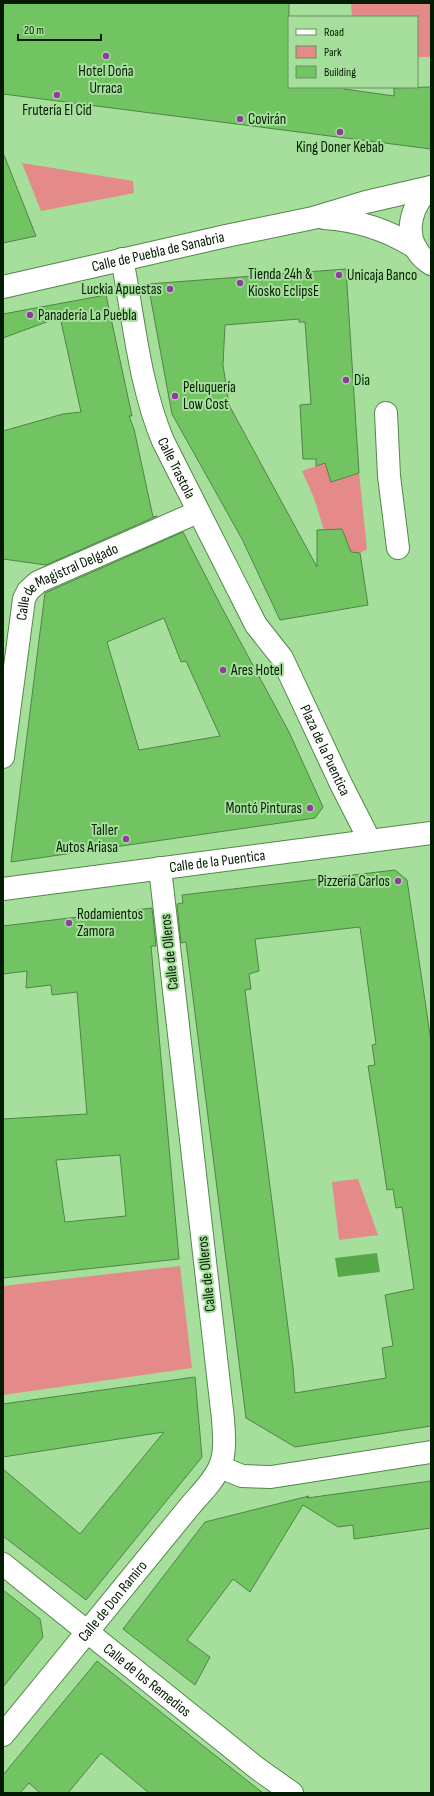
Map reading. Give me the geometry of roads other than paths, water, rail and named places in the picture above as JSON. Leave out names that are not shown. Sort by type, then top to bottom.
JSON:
[{"type":"main road","name":"Calle de Puebla de Sanabria","points":[[3,287],[122,259],[313,218],[366,202],[431,187]]},
{"type":"main road","points":[[431,187],[416,204],[412,217],[411,231],[416,248],[422,258],[431,264]]},
{"type":"main road","name":"Calle de Puebla de Sanabria","points":[[313,218],[335,219],[364,225],[384,232],[416,248]]},
{"type":"main road","name":"Calle Trastola","points":[[122,259],[150,408],[165,446],[256,625],[282,658]]},
{"type":"main road","points":[[386,413],[389,476],[398,548]]},
{"type":"main road","name":"Calle de Magistral Delgado","points":[[3,757],[24,599],[28,591],[38,582],[198,512]]},
{"type":"main road","name":"Plaza de la Puentica","points":[[282,658],[341,784],[370,841]]},
{"type":"main road","name":"Calle de la Puentica","points":[[3,889],[431,833]]},
{"type":"main road","name":"Calle de Olleros","points":[[160,868],[222,1419],[223,1452],[220,1467]]},
{"type":"main road","points":[[220,1467],[242,1476],[271,1477],[431,1452]]},
{"type":"main road","name":"Calle de Don Ramiro","points":[[3,1735],[190,1506],[220,1467]]},
{"type":"main road","name":"Calle de los Remedios","points":[[3,1564],[258,1769],[292,1793]]},
{"type":"place","name":"Hotel Doña Urraca","points":[[106,56]]},
{"type":"place","name":"Frutería El Cid","points":[[57,95]]},
{"type":"place","name":"Covirán","points":[[240,119]]},
{"type":"place","name":"King Doner Kebab","points":[[340,132]]},
{"type":"place","name":"Unicaja Banco","points":[[339,275]]},
{"type":"place","name":"Tienda 24h & Kiosko EclipsE","points":[[240,283]]},
{"type":"place","name":"Luckia Apuestas","points":[[170,289]]},
{"type":"place","name":"Panadería La Puebla","points":[[30,315]]},
{"type":"place","name":"Dia","points":[[346,380]]},
{"type":"place","name":"Peluquería Low Cost","points":[[175,396]]},
{"type":"place","name":"Ares Hotel","points":[[223,670]]},
{"type":"place","name":"Montó Pinturas","points":[[310,808]]},
{"type":"place","name":"Taller Autos Ariasa","points":[[126,839]]},
{"type":"place","name":"Pizzería Carlos","points":[[398,881]]},
{"type":"place","name":"Rodamientos Zamora","points":[[69,923]]}]
